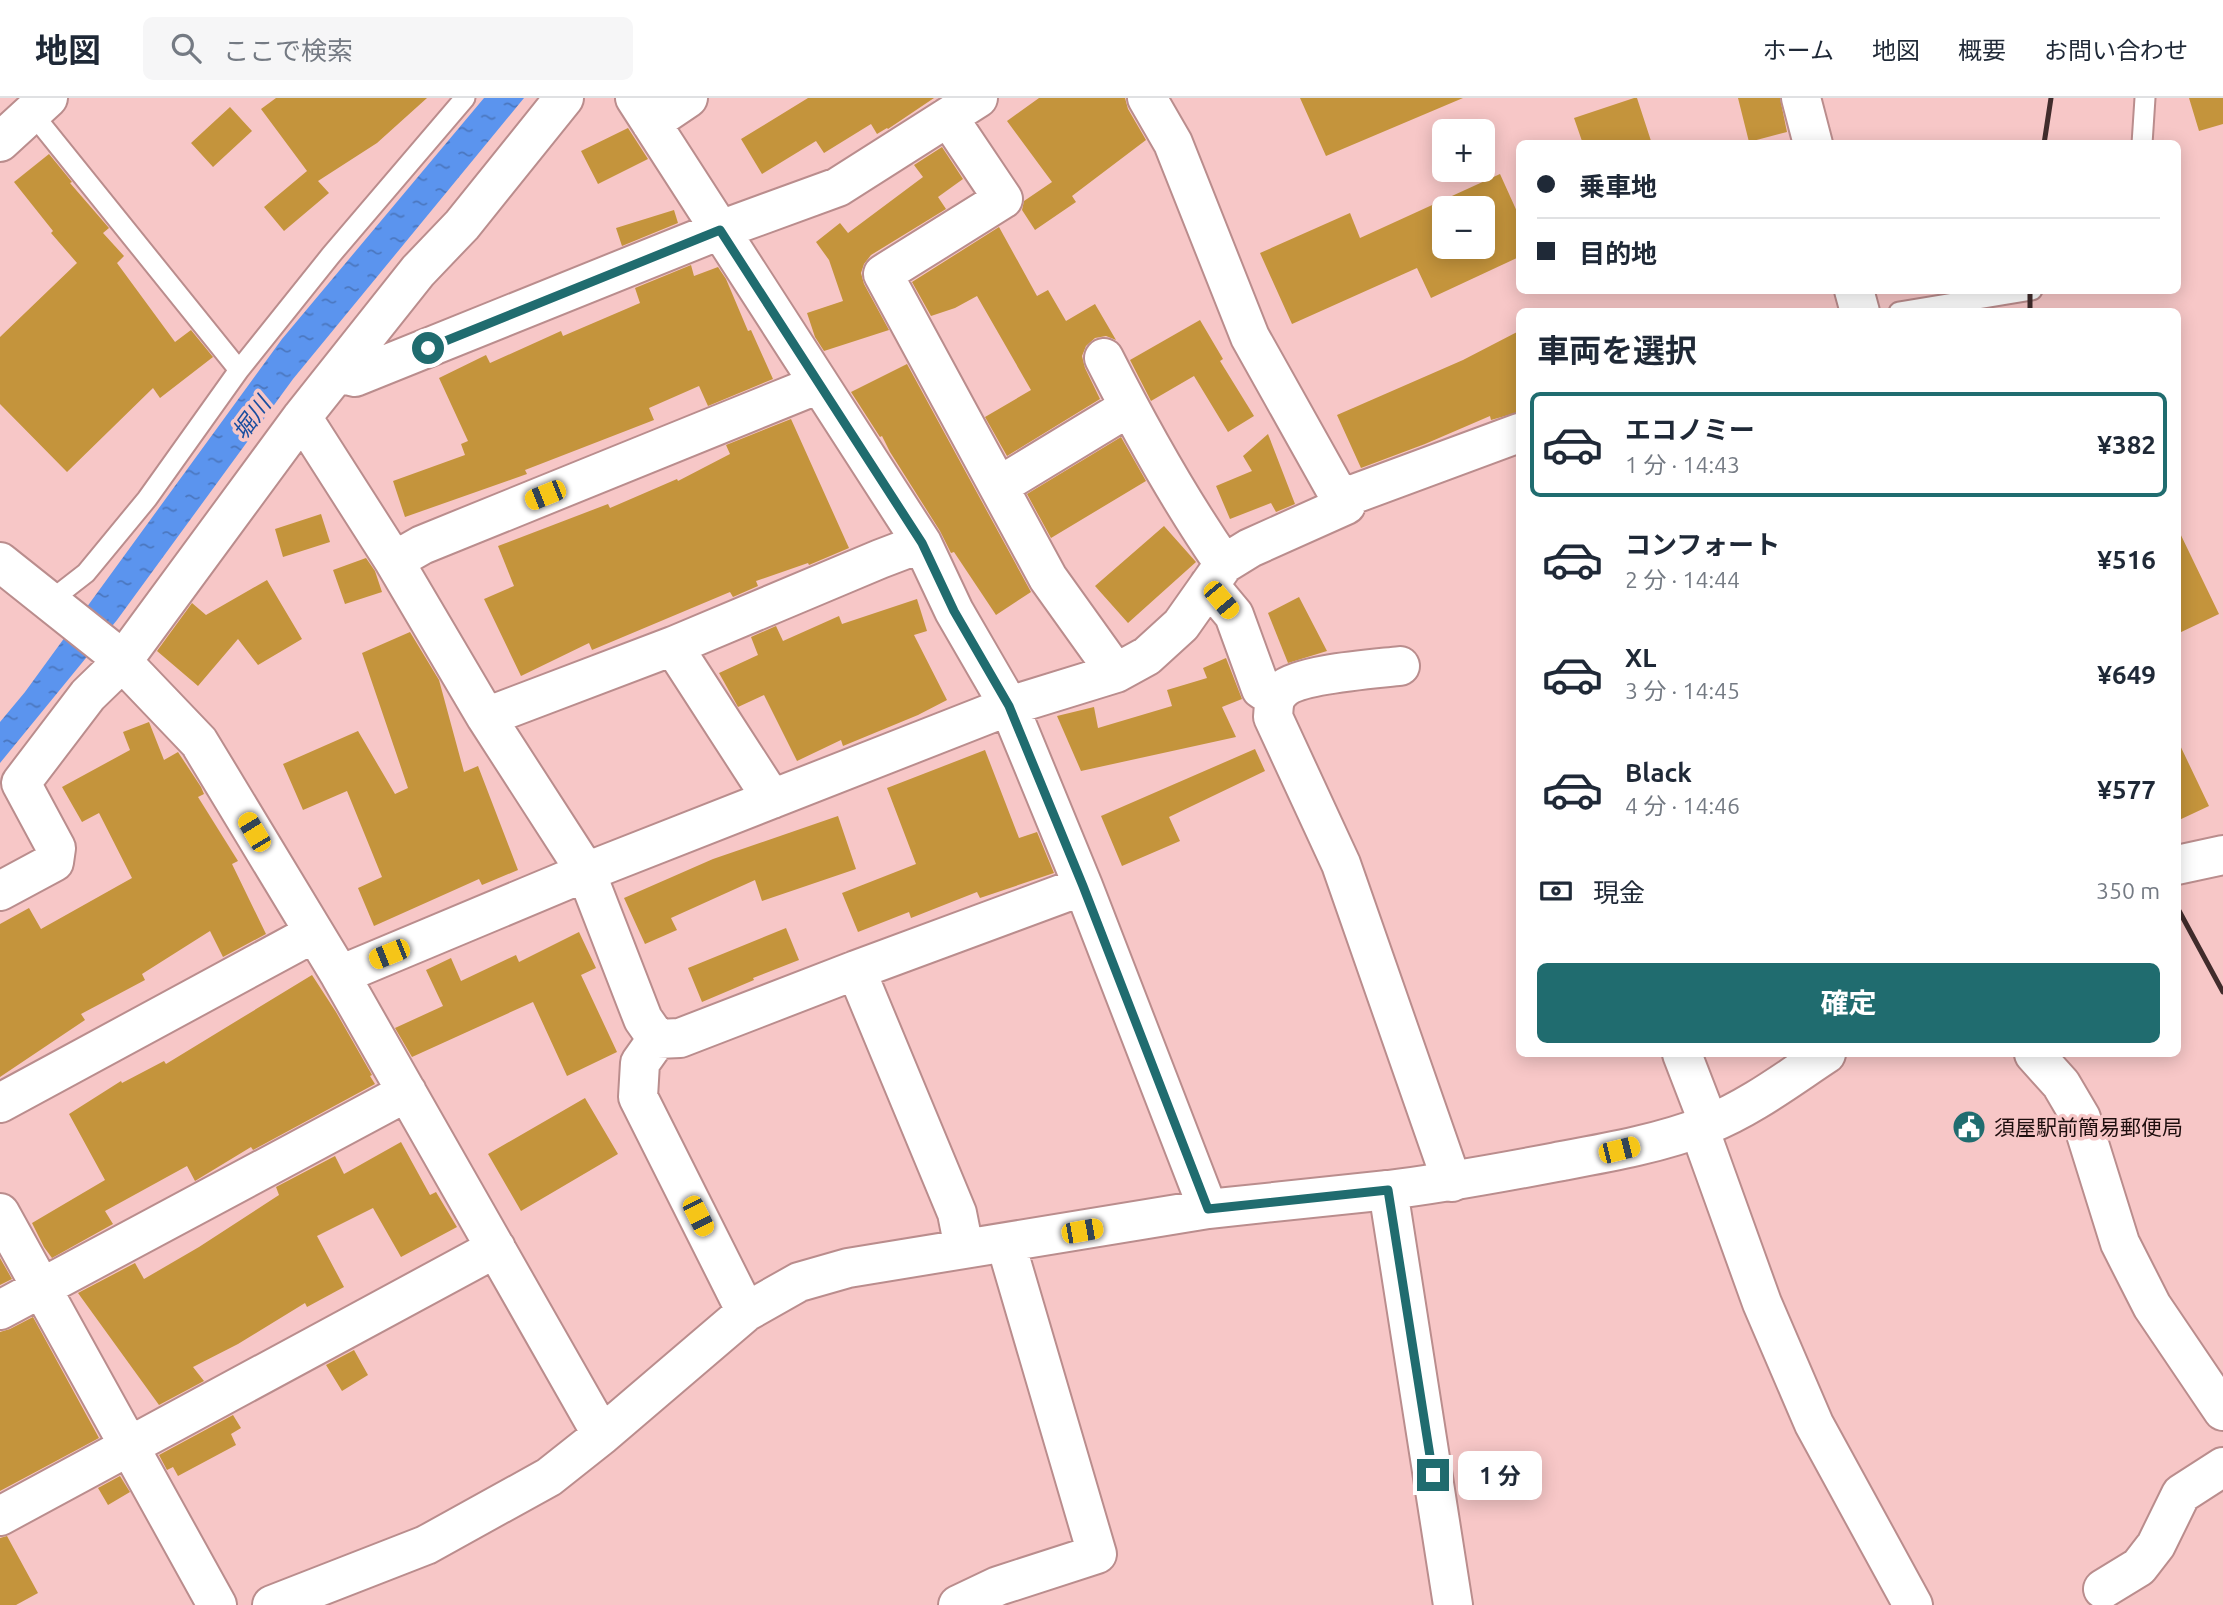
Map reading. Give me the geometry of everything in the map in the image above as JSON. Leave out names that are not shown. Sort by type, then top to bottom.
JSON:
[{"type":"street","points":[[0,891],[54,862],[56,848],[21,783],[302,416],[418,271],[462,225],[565,98]]},
{"type":"street","points":[[688,98],[643,111],[922,543],[954,611],[1009,706],[1083,886],[1208,1209]]},
{"type":"street","points":[[1147,98],[1173,143],[1250,337],[1334,487],[1346,497]]},
{"type":"street","points":[[1801,98],[1812,140]]},
{"type":"street","points":[[0,142],[40,106]]},
{"type":"street","points":[[338,373],[355,377],[720,230],[838,187],[963,108],[1003,199],[883,274],[1048,578],[1116,673]]},
{"type":"street","points":[[1104,358],[1199,528],[1261,690],[1275,698]]},
{"type":"street","points":[[394,561],[422,545],[819,384]]},
{"type":"street","points":[[999,486],[1129,407]]},
{"type":"street","points":[[302,416],[394,561],[486,717],[586,872],[643,1019],[657,1039]]},
{"type":"street","points":[[1346,497],[1516,434]]},
{"type":"street","points":[[340,975],[586,872],[1009,706],[1116,673],[1147,656],[1181,625],[1216,574],[1250,548],[1346,505],[1346,497]]},
{"type":"street","points":[[486,717],[673,646],[922,543]]},
{"type":"street","points":[[0,562],[117,657],[199,741],[340,975],[602,1435]]},
{"type":"street","points":[[673,646],[772,799]]},
{"type":"street","points":[[1400,666],[1304,680],[1283,688],[1275,698],[1273,716],[1341,864],[1452,1182]]},
{"type":"street","points":[[2181,864],[2223,855]]},
{"type":"street","points":[[657,1039],[680,1038],[1083,886]]},
{"type":"street","points":[[0,1103],[314,933]]},
{"type":"street","points":[[856,970],[957,1213],[964,1248]]},
{"type":"street","points":[[657,1039],[640,1063],[638,1097],[747,1312]]},
{"type":"street","points":[[1683,1057],[1762,1303],[1814,1424],[1913,1605]]},
{"type":"street","points":[[272,1605],[426,1545],[549,1477],[747,1312],[799,1282],[848,1268],[964,1248],[1006,1244],[1208,1209],[1452,1182],[1619,1150],[1704,1126],[1752,1102],[1821,1057]]},
{"type":"street","points":[[2037,1057],[2061,1084],[2081,1118],[2120,1243],[2152,1306],[2223,1411]]},
{"type":"street","points":[[0,1310],[407,1092]]},
{"type":"street","points":[[1388,1190],[1453,1605]]},
{"type":"street","points":[[0,1213],[217,1605]]},
{"type":"street","points":[[958,1605],[998,1586],[1097,1554],[1006,1244]]},
{"type":"street","points":[[0,1516],[496,1248]]},
{"type":"street","points":[[2103,1589],[2138,1567],[2156,1545],[2181,1494],[2223,1467]]},
{"type":"lane","points":[[55,606],[138,510],[239,370],[331,255],[465,98]]},
{"type":"lane","points":[[2142,140],[2145,98]]},
{"type":"lane","points":[[40,106],[239,370]]},
{"type":"lane","points":[[1923,308],[2008,294]]},
{"type":"water","name":"堀川","points":[[484,98],[524,98],[293,379],[117,620],[0,763],[0,722],[25,692],[282,339]]},
{"type":"building","points":[[276,98],[427,98],[377,143],[318,181],[329,193],[284,231],[264,207],[307,171],[261,109]]},
{"type":"building","points":[[808,98],[934,98],[877,134],[871,124],[824,153],[816,141],[762,174],[741,139]]},
{"type":"building","points":[[1039,98],[1125,98],[1128,109],[1146,140],[1072,196],[1076,202],[1035,230],[1022,210],[1024,201],[1052,182],[1007,121]]},
{"type":"building","points":[[1300,98],[1463,98],[1326,156]]},
{"type":"building","points":[[1637,98],[1651,140],[1582,140],[1574,118]]},
{"type":"building","points":[[1738,98],[1780,98],[1787,132],[1748,140]]},
{"type":"building","points":[[2189,98],[2223,98],[2223,124],[2199,131]]},
{"type":"building","points":[[230,107],[252,131],[213,167],[191,143]]},
{"type":"building","points":[[628,128],[648,159],[598,184],[581,151]]},
{"type":"building","points":[[942,147],[963,179],[938,197],[946,209],[871,255],[861,273],[864,284],[889,330],[824,351],[815,337],[807,313],[843,301],[829,260],[816,242],[840,223],[848,233],[923,177],[914,165]]},
{"type":"building","points":[[49,154],[109,228],[103,233],[124,256],[117,263],[175,342],[191,330],[213,357],[160,398],[153,388],[67,472],[0,404],[0,337],[77,263],[51,233],[53,231],[14,182]]},
{"type":"building","points":[[1500,174],[1516,209],[1516,258],[1431,298],[1417,268],[1292,324],[1260,253],[1350,213],[1360,238],[1432,205],[1432,259],[1495,259],[1495,196],[1452,196],[1482,182],[1495,182],[1495,176]]},
{"type":"building","points":[[674,210],[678,223],[622,246],[616,228]]},
{"type":"building","points":[[999,227],[1037,296],[1048,290],[1066,321],[1095,304],[1116,340],[1106,336],[1095,338],[1086,346],[1082,356],[1100,399],[1007,456],[985,417],[1031,390],[977,296],[955,308],[931,316],[912,282]]},
{"type":"building","points":[[691,265],[694,276],[718,267],[773,379],[708,406],[699,386],[649,408],[654,420],[525,470],[527,474],[405,517],[393,481],[465,455],[461,444],[468,441],[439,378],[486,355],[490,363],[561,331],[563,336],[640,303],[635,288]]},
{"type":"building","points":[[1200,320],[1223,359],[1220,361],[1254,416],[1228,432],[1194,376],[1151,401],[1130,360]]},
{"type":"building","points":[[1516,333],[1516,413],[1491,420],[1490,416],[1361,468],[1337,415],[1463,360]]},
{"type":"building","points":[[907,364],[1031,592],[996,615],[954,552],[951,553],[882,436],[880,437],[851,392]]},
{"type":"building","points":[[791,419],[849,548],[809,565],[808,563],[756,581],[758,586],[733,597],[730,592],[592,650],[589,643],[521,676],[484,599],[514,586],[498,546],[608,504],[610,508],[677,479],[678,481],[730,454],[726,445]]},
{"type":"building","points":[[1268,434],[1295,504],[1276,512],[1271,503],[1230,519],[1216,486],[1252,471],[1243,456]]},
{"type":"building","points":[[1121,437],[1146,481],[1051,538],[1027,494]]},
{"type":"building","points":[[321,514],[330,542],[283,557],[275,529]]},
{"type":"building","points":[[1164,526],[1196,562],[1128,623],[1095,586]]},
{"type":"building","points":[[2181,535],[2219,614],[2181,632]]},
{"type":"building","points":[[366,558],[375,571],[382,592],[345,604],[333,570]]},
{"type":"building","points":[[267,580],[302,639],[258,665],[238,639],[198,686],[157,651],[192,603],[206,615]]},
{"type":"building","points":[[1299,597],[1327,651],[1288,663],[1268,613]]},
{"type":"building","points":[[917,599],[927,631],[914,635],[947,700],[843,746],[841,740],[797,761],[764,695],[738,707],[719,673],[758,655],[751,637],[776,626],[783,641],[839,616],[842,624]]},
{"type":"building","points":[[410,632],[439,680],[464,772],[478,766],[518,870],[482,885],[479,879],[374,926],[358,888],[382,877],[347,791],[303,810],[283,764],[358,731],[395,794],[408,788],[362,653]]},
{"type":"building","points":[[1226,658],[1242,699],[1222,707],[1236,737],[1081,771],[1057,716],[1094,707],[1098,728],[1172,706],[1167,690],[1207,678],[1203,668]]},
{"type":"building","points":[[149,722],[164,760],[178,752],[201,787],[204,794],[198,797],[238,861],[232,864],[266,934],[223,957],[210,931],[142,974],[145,980],[81,1014],[85,1020],[0,1077],[0,924],[29,908],[41,929],[132,878],[99,813],[82,822],[62,787],[130,750],[123,732]]},
{"type":"building","points":[[2181,747],[2209,806],[2181,819]]},
{"type":"building","points":[[1255,749],[1265,771],[1169,817],[1180,841],[1122,866],[1101,816]]},
{"type":"building","points":[[985,750],[1019,838],[1037,832],[1054,873],[980,898],[977,892],[911,918],[909,912],[858,932],[842,893],[916,864],[887,788]]},
{"type":"building","points":[[838,816],[856,869],[762,901],[755,880],[671,918],[677,930],[645,944],[624,898],[713,859]]},
{"type":"building","points":[[786,928],[799,960],[702,1002],[688,968]]},
{"type":"building","points":[[579,932],[596,968],[581,975],[617,1052],[567,1076],[533,1002],[412,1057],[395,1028],[443,1006],[426,970],[451,958],[461,981],[516,955],[519,962]]},
{"type":"building","points":[[312,975],[336,1012],[375,1084],[253,1150],[251,1147],[195,1181],[187,1166],[105,1211],[113,1224],[52,1258],[32,1223],[105,1180],[69,1114],[121,1081],[122,1083],[164,1061],[166,1064]]},
{"type":"building","points":[[585,1098],[618,1154],[521,1211],[488,1154]]},
{"type":"building","points":[[401,1142],[430,1195],[436,1192],[457,1227],[401,1257],[373,1208],[317,1236],[344,1287],[307,1307],[305,1303],[238,1344],[193,1367],[204,1381],[159,1405],[78,1293],[135,1263],[144,1279],[279,1195],[276,1187],[335,1156],[344,1174]]},
{"type":"building","points":[[0,1258],[12,1279],[0,1285]]},
{"type":"building","points":[[33,1317],[99,1438],[0,1491],[0,1332]]},
{"type":"building","points":[[354,1350],[368,1375],[342,1391],[326,1365]]},
{"type":"building","points":[[233,1415],[241,1428],[231,1434],[236,1445],[178,1476],[173,1467],[167,1470],[159,1455]]},
{"type":"building","points":[[120,1476],[130,1492],[108,1505],[98,1488]]},
{"type":"building","points":[[7,1536],[38,1593],[16,1605],[0,1605],[0,1538]]},
{"type":"railway","points":[[2045,140],[2051,98]]},
{"type":"railway","points":[[2030,294],[2030,308]]},
{"type":"railway","points":[[2181,914],[2223,992]]},
{"type":"place","name":"須屋駅前簡易郵便局","points":[[1969,1127]]},
{"type":"route","points":[[428,348],[720,230],[922,543],[954,611],[1009,706],[1083,886],[1208,1209],[1388,1190],[1433,1475]]}]
